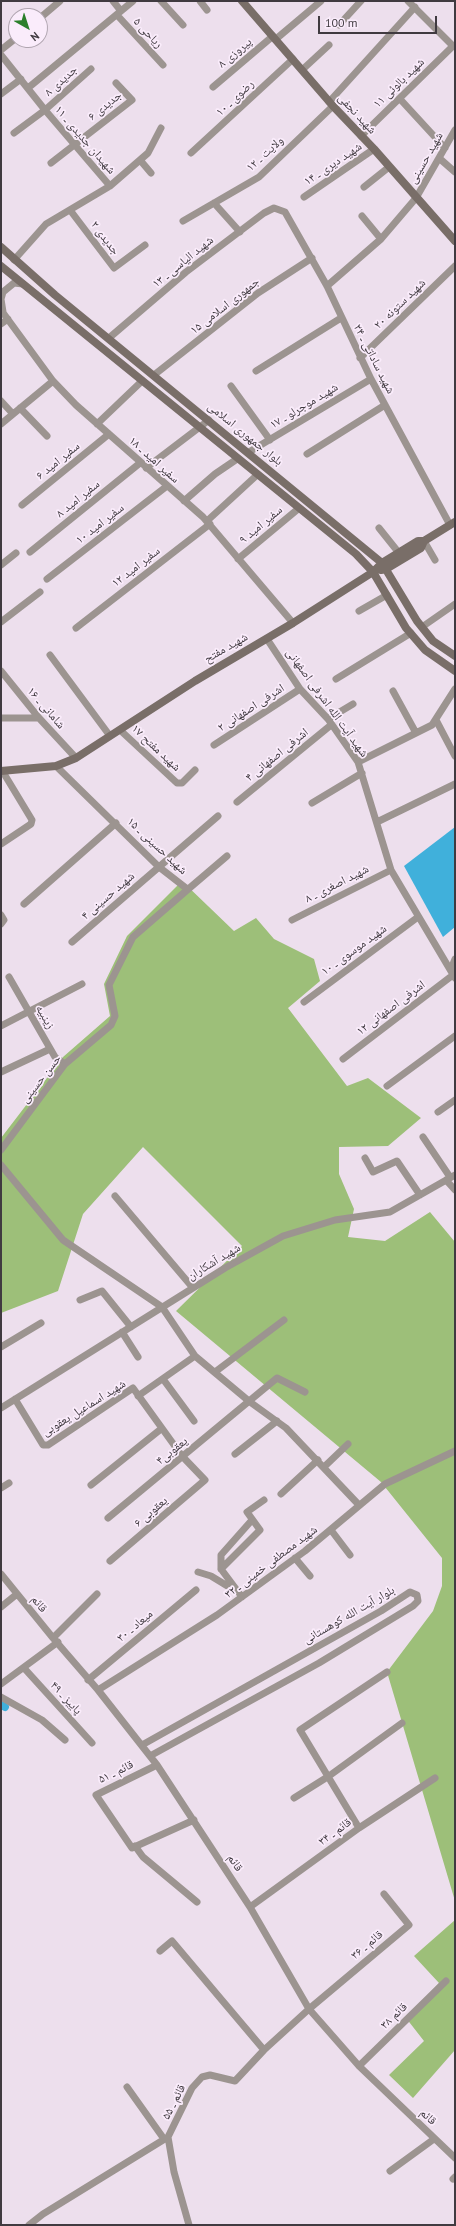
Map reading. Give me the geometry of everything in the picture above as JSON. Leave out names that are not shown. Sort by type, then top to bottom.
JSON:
[{"type":"main road","name":"شهید نجفی","points":[[243,1],[331,104],[374,149],[455,241]]},
{"type":"main road","name":"بلوار جمهوری اسلامی","points":[[1,247],[55,295],[249,452],[384,566],[422,627],[433,641],[455,656]]},
{"type":"main road","name":"بلوار جمهوری اسلامی","points":[[2,268],[298,509],[356,554],[373,572],[411,633],[425,650],[455,671]]},
{"type":"main road","points":[[46,304],[55,295]]},
{"type":"main road","name":"شهید مفتح","points":[[2,771],[56,766],[76,758],[195,680],[293,623],[384,566],[399,553],[418,541],[424,541],[453,523]]},
{"type":"main road","points":[[384,566],[421,548],[424,541]]},
{"type":"street","points":[[48,11],[60,1]]},
{"type":"street","name":"ریاحی ۵","points":[[113,1],[119,13],[163,65]]},
{"type":"street","points":[[28,88],[133,1]]},
{"type":"street","points":[[161,1],[183,25]]},
{"type":"street","points":[[200,1],[207,10]]},
{"type":"street","name":"پیروزی ۸","points":[[212,87],[321,1]]},
{"type":"street","points":[[339,25],[361,1]]},
{"type":"street","points":[[408,1],[454,45]]},
{"type":"street","name":"ولایت ـ ۱۲","points":[[183,221],[259,177],[331,104],[415,7]]},
{"type":"street","points":[[302,70],[329,45]]},
{"type":"street","name":"شهید بالوئی ۱۱","points":[[361,136],[454,45]]},
{"type":"street","name":"شهیدان جدیدی ـ ۱۱","points":[[1,55],[74,145],[110,186],[46,224],[14,260]]},
{"type":"street","name":"رضوی ـ ۱۰","points":[[191,153],[293,59]]},
{"type":"street","name":"جدیدی ۸","points":[[14,133],[45,110],[91,69]]},
{"type":"street","points":[[1,94],[21,79]]},
{"type":"street","name":"جدیدی ۶","points":[[74,145],[132,100],[116,82]]},
{"type":"street","points":[[400,99],[445,148]]},
{"type":"street","points":[[110,186],[148,153],[161,128]]},
{"type":"street","name":"شهید حسینی","points":[[327,286],[381,238],[416,198],[455,130]]},
{"type":"street","points":[[51,163],[74,145]]},
{"type":"street","name":"شهید دیری ـ ۱۴","points":[[304,197],[374,149]]},
{"type":"street","points":[[439,158],[455,172]]},
{"type":"street","points":[[140,160],[151,173]]},
{"type":"street","points":[[364,187],[389,166]]},
{"type":"street","points":[[214,203],[240,232]]},
{"type":"street","name":"شهید الیاسی ـ ۱۳","points":[[109,338],[186,272],[274,208]]},
{"type":"street","name":"شهید ساداتی ـ ۲۴","points":[[274,208],[285,212],[312,258],[327,286],[371,379],[453,523]]},
{"type":"street","name":"جدیدی ۲","points":[[70,210],[114,268],[145,245]]},
{"type":"street","points":[[362,216],[381,238]]},
{"type":"street","name":"جمهوری اسلامی ۱۵","points":[[154,375],[258,293],[312,258]]},
{"type":"street","name":"شهید ستونه ۲۰","points":[[360,358],[455,266]]},
{"type":"street","points":[[2,311],[1,299],[3,292],[14,283],[23,284]]},
{"type":"street","name":"سفیر امید ـ ۱۸","points":[[2,311],[53,381],[97,424],[208,522],[293,623]]},
{"type":"street","points":[[256,370],[341,318]]},
{"type":"street","points":[[1,324],[8,319]]},
{"type":"street","name":"شهید موجرلو ـ ۱۷","points":[[249,452],[371,379]]},
{"type":"street","points":[[1,424],[53,381]]},
{"type":"street","points":[[97,424],[142,381]]},
{"type":"street","points":[[231,386],[270,440]]},
{"type":"street","points":[[1,401],[13,414]]},
{"type":"street","points":[[307,454],[385,405]]},
{"type":"street","points":[[20,408],[47,436]]},
{"type":"street","points":[[146,468],[209,420]]},
{"type":"street","name":"سفیر امید ۶","points":[[22,505],[109,434]]},
{"type":"street","points":[[184,501],[210,478],[237,458]]},
{"type":"street","name":"سفیر امید ۸","points":[[30,552],[140,463]]},
{"type":"street","name":"سفیر امید ۱۲","points":[[76,628],[208,522],[257,475]]},
{"type":"street","name":"سفیر امید ۱۰","points":[[47,579],[167,486]]},
{"type":"street","name":"سفیر امید ۹","points":[[238,559],[298,509]]},
{"type":"street","points":[[379,528],[399,553]]},
{"type":"street","points":[[424,541],[435,560]]},
{"type":"street","points":[[1,565],[16,553]]},
{"type":"street","points":[[1,622],[40,592]]},
{"type":"street","points":[[359,611],[387,595]]},
{"type":"street","points":[[422,627],[455,604]]},
{"type":"street","points":[[336,679],[411,633]]},
{"type":"street","name":"شهید آیت الله اشرفی اصفهانی","points":[[267,638],[300,689],[330,722],[358,762],[391,870],[418,917],[453,972]]},
{"type":"street","points":[[50,654],[110,736]]},
{"type":"street","name":"شامانی ـ ۱۶","points":[[1,671],[39,718],[76,758]]},
{"type":"street","name":"اشرفی اصفهانی ۲","points":[[214,745],[300,689]]},
{"type":"street","points":[[358,762],[416,733],[434,722],[455,689]]},
{"type":"street","points":[[393,691],[416,733]]},
{"type":"street","name":"اشرفی اصفهانی ۴","points":[[237,802],[353,704]]},
{"type":"street","points":[[1,718],[39,718]]},
{"type":"street","points":[[434,722],[454,753]]},
{"type":"street","name":"شهید مفتح ۱۷","points":[[120,730],[177,783],[182,783],[195,770]]},
{"type":"street","name":"شهید حسینی ـ ۱۵","points":[[56,766],[159,867],[186,888],[186,891],[133,937],[109,985]]},
{"type":"street","points":[[1,844],[31,824],[32,820],[2,771]]},
{"type":"street","points":[[312,803],[362,773]]},
{"type":"street","points":[[377,822],[455,784]]},
{"type":"street","name":"شهید حسینی ۴","points":[[72,942],[218,816]]},
{"type":"street","points":[[24,904],[116,824]]},
{"type":"street","points":[[186,891],[228,856]]},
{"type":"street","name":"شهید اصغری ـ ۸","points":[[292,920],[391,870]]},
{"type":"street","points":[[1,915],[4,920],[1,924]]},
{"type":"street","name":"شهید موسوی ـ ۱۰","points":[[304,1002],[418,917]]},
{"type":"street","points":[[453,972],[455,959]]},
{"type":"street","name":"اشرفی اصفهانی ۱۲","points":[[342,1059],[453,972]]},
{"type":"street","name":"زینبیه","points":[[9,977],[55,1058],[64,1064]]},
{"type":"street","points":[[1,1026],[82,984]]},
{"type":"street","name":"حسن حسینی","points":[[1,1150],[64,1064],[111,1026],[115,1016],[109,985]]},
{"type":"street","points":[[387,1086],[455,1036]]},
{"type":"street","points":[[1,1072],[50,1049]]},
{"type":"street","points":[[438,1112],[455,1100]]},
{"type":"street","points":[[423,1138],[450,1177],[455,1190]]},
{"type":"street","points":[[365,1158],[373,1172],[397,1161],[420,1194]]},
{"type":"street","points":[[1,1165],[63,1240],[162,1307],[195,1356],[250,1402],[277,1421],[324,1466],[359,1505]]},
{"type":"street","name":"شهید آشکاران","points":[[1,1408],[193,1288],[283,1236],[335,1220],[390,1212],[450,1177]]},
{"type":"street","points":[[115,1196],[193,1288]]},
{"type":"street","points":[[80,1300],[102,1292],[131,1327]]},
{"type":"street","points":[[215,1372],[284,1320]]},
{"type":"street","points":[[1,1347],[41,1323]]},
{"type":"street","points":[[122,1332],[138,1356]]},
{"type":"street","points":[[182,1456],[138,1396],[195,1356]]},
{"type":"street","name":"یعقوبی۴","points":[[108,1518],[250,1402],[277,1378],[305,1392]]},
{"type":"street","points":[[162,1379],[194,1422]]},
{"type":"street","name":"شهید اسماعیل یعقوبی","points":[[15,1399],[44,1446],[48,1445],[133,1388],[138,1396]]},
{"type":"street","points":[[235,1454],[277,1421]]},
{"type":"street","points":[[91,1486],[161,1429]]},
{"type":"street","points":[[324,1466],[348,1444]]},
{"type":"street","name":"شهید مصطفی خمینی ـ ۳۲","points":[[98,1690],[217,1615],[331,1530],[385,1484],[455,1451]]},
{"type":"street","name":"یعقوبی ۶","points":[[110,1561],[205,1480],[182,1456]]},
{"type":"street","points":[[281,1494],[318,1460]]},
{"type":"street","points":[[1,1488],[9,1483]]},
{"type":"street","points":[[221,1568],[260,1530],[246,1512],[264,1500]]},
{"type":"street","points":[[242,1597],[221,1568],[221,1555],[252,1520]]},
{"type":"street","points":[[331,1530],[347,1555]]},
{"type":"street","points":[[295,1558],[310,1576]]},
{"type":"street","points":[[198,1572],[230,1586],[242,1597]]},
{"type":"street","name":"قائم","points":[[1,1574],[88,1680],[98,1690],[157,1765],[250,1907],[309,2008],[359,2066],[455,2158]]},
{"type":"street","name":"میعاد ـ ۳۰","points":[[88,1680],[196,1590]]},
{"type":"street","name":"بلوار آیت الله کوهستانی","points":[[142,1745],[381,1611],[410,1592],[417,1594],[418,1601],[413,1606],[319,1663],[150,1756]]},
{"type":"street","points":[[1,1608],[17,1594]]},
{"type":"street","points":[[1,1684],[24,1668],[55,1640],[97,1594]]},
{"type":"street","name":"پاییز ـ ۴۹","points":[[24,1668],[92,1743]]},
{"type":"street","points":[[359,1828],[300,1730],[387,1672]]},
{"type":"street","points":[[1,1697],[42,1720],[65,1740]]},
{"type":"street","points":[[294,1798],[329,1776],[402,1723]]},
{"type":"street","name":"قائم ـ ۵۱","points":[[135,1846],[132,1848],[96,1795],[157,1765]]},
{"type":"street","name":"قائم ـ ۳۴","points":[[250,1907],[359,1828],[435,1778]]},
{"type":"street","points":[[194,1820],[135,1846],[143,1857],[197,1902]]},
{"type":"street","name":"قائم ـ ۳۶","points":[[309,2008],[409,1925],[384,1894]]},
{"type":"street","points":[[160,1951],[172,1942],[264,2050]]},
{"type":"street","name":"قائم ۳۸","points":[[359,2066],[446,1981]]},
{"type":"street","name":"قائم ـ ۵۵","points":[[188,2225],[166,2138],[192,2088],[202,2077],[210,2075],[235,2081],[264,2050],[309,2008]]},
{"type":"street","points":[[29,2225],[42,2214],[166,2138],[127,2087]]},
{"type":"street","points":[[390,2171],[434,2139]]},
{"type":"green space","points":[[182,881],[234,931],[256,918],[274,939],[314,959],[320,981],[288,1008],[347,1086],[368,1078],[421,1118],[388,1146],[339,1147],[339,1174],[354,1209],[348,1237],[385,1241],[430,1212],[455,1242],[455,1901],[387,1672],[433,1611],[442,1586],[442,1558],[381,1482],[176,1311],[242,1246],[143,1147],[83,1214],[58,1291],[1,1313],[1,1138],[63,1057],[110,1016],[104,984],[127,936]]},
{"type":"green space","points":[[455,1920],[455,2050],[413,2098],[389,2075],[424,2041],[406,2018],[439,1983],[414,1956]]},
{"type":"water","points":[[455,827],[455,927],[443,937],[404,866]]},
{"type":"waterway","points":[[1,1705],[5,1707]]}]
